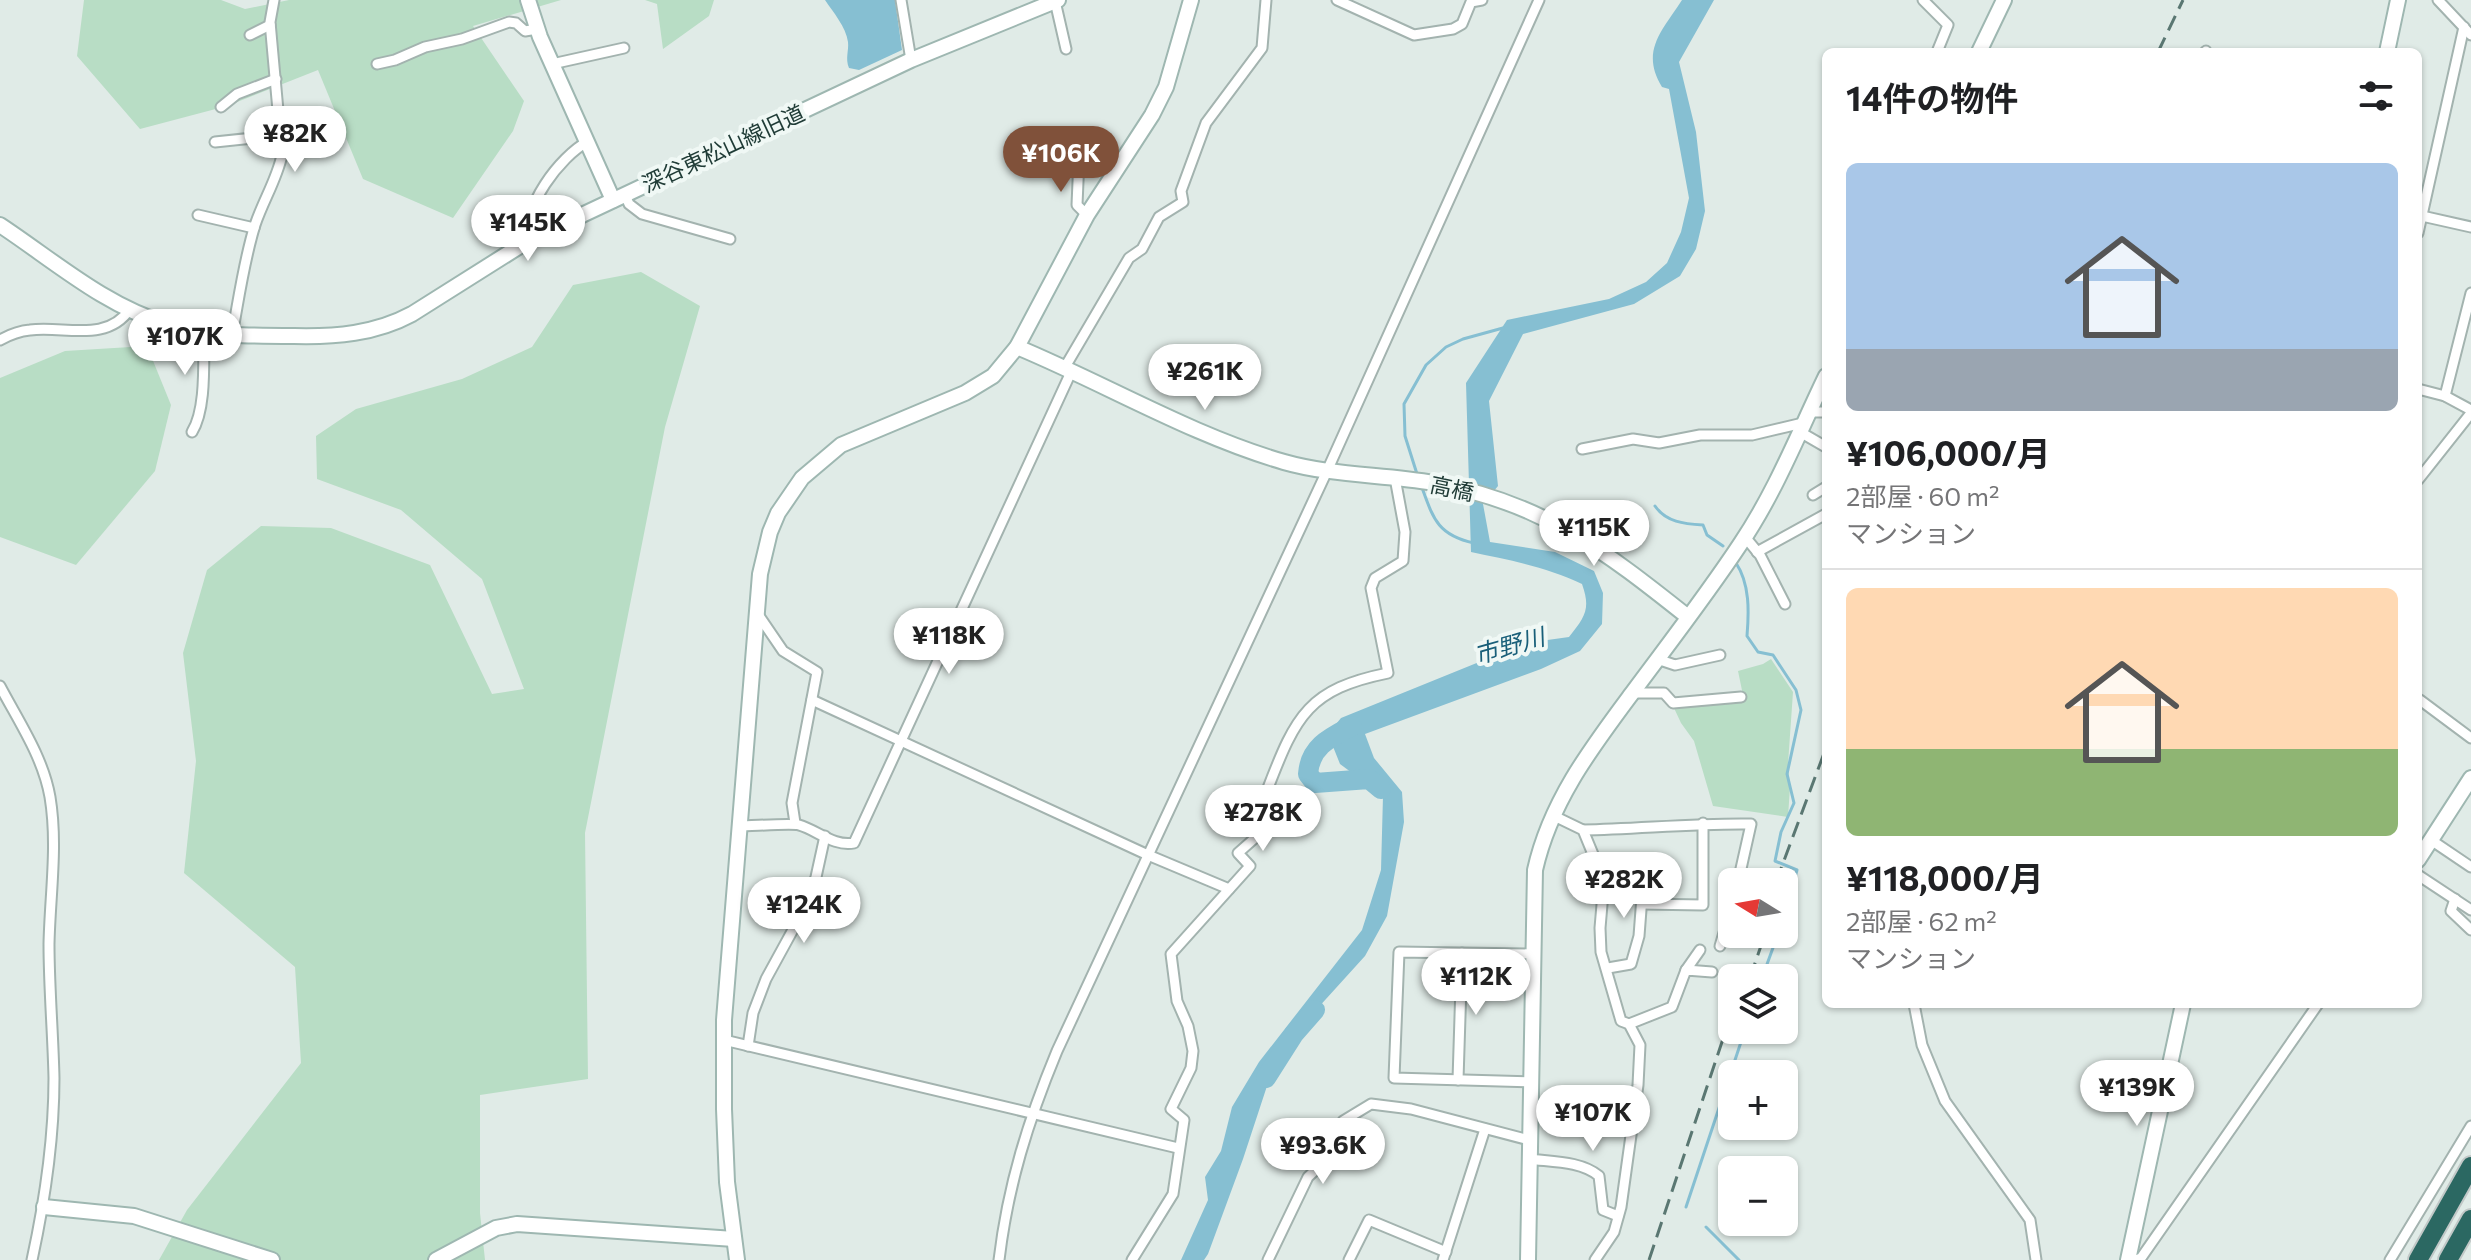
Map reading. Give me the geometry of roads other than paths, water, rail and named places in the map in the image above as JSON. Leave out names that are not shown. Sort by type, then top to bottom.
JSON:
[{"type":"highway","points":[[2418,1260],[2471,1166]]},
{"type":"highway","points":[[2448,1260],[2471,1219]]},
{"type":"street","points":[[232,335],[254,228],[282,155],[270,25],[274,0]]},
{"type":"street","points":[[528,0],[537,29],[587,142],[619,197],[642,214],[730,239]]},
{"type":"street","points":[[901,0],[911,60]]},
{"type":"street","points":[[737,1260],[727,1167],[724,1040],[757,613],[763,552],[770,532],[778,513],[802,478],[841,445],[965,393],[993,376],[1017,347],[1087,215],[1144,128],[1166,87],[1191,0]]},
{"type":"street","points":[[740,826],[795,823],[844,845],[854,843],[1068,369],[1129,258],[1142,249],[1159,217],[1183,202],[1181,191],[1206,123],[1262,48],[1266,0]]},
{"type":"street","points":[[1337,0],[1414,35],[1453,29],[1466,18],[1471,2],[1482,0]]},
{"type":"street","points":[[999,1260],[1014,1172],[1031,1113],[1057,1051],[1327,471],[1539,0]]},
{"type":"street","points":[[1923,0],[1948,25],[1939,48]]},
{"type":"street","points":[[1981,48],[2004,0]]},
{"type":"street","points":[[2388,48],[2398,0]]},
{"type":"street","points":[[2438,0],[2467,31],[2422,216],[2471,227]]},
{"type":"street","points":[[1056,1],[1066,49]]},
{"type":"street","name":"深谷東松山線旧道","points":[[0,225],[110,299],[167,324],[232,335],[329,336],[391,325],[531,239],[911,60],[1056,1]]},
{"type":"street","points":[[377,64],[509,22],[525,31],[537,29]]},
{"type":"street","points":[[250,35],[270,25]]},
{"type":"street","points":[[552,64],[624,48]]},
{"type":"street","points":[[221,107],[237,94],[276,79]]},
{"type":"street","points":[[215,142],[281,135]]},
{"type":"street","points":[[531,239],[528,230],[542,188],[587,142]]},
{"type":"street","points":[[1079,158],[1077,205],[1087,215]]},
{"type":"street","points":[[2422,172],[2431,173]]},
{"type":"street","points":[[198,215],[254,228]]},
{"type":"street","points":[[2445,396],[2471,296]]},
{"type":"street","points":[[0,340],[32,329],[79,333],[123,319],[130,309]]},
{"type":"street","points":[[192,432],[198,422],[200,407],[204,331]]},
{"type":"street","name":"高橋","points":[[1017,347],[1255,453],[1327,471],[1432,482],[1509,502],[1572,532],[1613,557],[1688,617]]},
{"type":"street","points":[[1528,1260],[1535,870],[1541,841],[1585,756],[1745,537],[1776,484],[1822,384]]},
{"type":"street","points":[[2422,390],[2445,396],[2471,411],[2422,475]]},
{"type":"street","points":[[1582,449],[1633,439],[1659,443],[1700,435],[1752,435],[1804,422],[1822,414]]},
{"type":"street","points":[[1804,422],[1822,442]]},
{"type":"street","points":[[1132,1260],[1173,1194],[1184,1120],[1171,1109],[1191,1068],[1193,1051],[1188,1026],[1177,1001],[1171,954],[1250,866],[1238,853],[1264,830],[1274,808],[1268,788],[1304,712],[1321,696],[1349,682],[1388,673],[1371,588],[1375,578],[1403,561],[1405,532],[1395,478]]},
{"type":"street","points":[[1813,495],[1822,489]]},
{"type":"street","points":[[1757,552],[1822,516]]},
{"type":"street","points":[[1745,537],[1757,552],[1785,604]]},
{"type":"street","points":[[757,613],[783,651],[817,672],[792,803],[795,823]]},
{"type":"street","points":[[1657,659],[1675,665],[1720,655]]},
{"type":"street","points":[[0,686],[40,760],[50,796],[54,835],[49,947],[54,1080],[51,1145],[44,1207],[32,1260]]},
{"type":"street","points":[[1632,693],[1664,693],[1673,703],[1741,697]]},
{"type":"street","points":[[812,700],[1148,855],[1229,889]]},
{"type":"street","points":[[2422,701],[2471,738]]},
{"type":"street","points":[[2422,854],[2471,778]]},
{"type":"street","points":[[1552,815],[1583,830],[1703,823],[1751,824],[1741,868]]},
{"type":"street","points":[[1642,904],[1703,905],[1703,823]]},
{"type":"street","points":[[1583,830],[1604,881],[1601,952],[1621,1021],[1629,1024],[1640,1045],[1638,1085],[1618,1216],[1614,1232],[1595,1260]]},
{"type":"street","points":[[748,1046],[753,1013],[766,979],[807,904],[825,836]]},
{"type":"street","points":[[2431,840],[2471,867]]},
{"type":"street","points":[[2422,878],[2471,910]]},
{"type":"street","points":[[1604,881],[1643,883],[1639,936],[1631,964],[1608,968]]},
{"type":"street","points":[[2455,899],[2451,911],[2471,930]]},
{"type":"street","points":[[1629,1024],[1672,1007],[1686,970],[1700,950]]},
{"type":"street","points":[[1531,1082],[1394,1078],[1399,952],[1534,954]]},
{"type":"street","points":[[1458,1080],[1462,953]]},
{"type":"street","points":[[1686,970],[1712,972]]},
{"type":"street","points":[[1915,1008],[1922,1045],[1945,1101],[2030,1220],[2036,1260]]},
{"type":"street","points":[[2128,1260],[2182,1008]]},
{"type":"street","points":[[2136,1260],[2141,1258],[2315,1008]]},
{"type":"street","points":[[724,1040],[1178,1148]]},
{"type":"street","points":[[1268,1260],[1308,1177],[1322,1164],[1343,1121],[1371,1104],[1411,1109],[1529,1140]]},
{"type":"street","points":[[2390,1260],[2471,1126]]},
{"type":"street","points":[[1349,1260],[1369,1220],[1445,1256],[1485,1129]]},
{"type":"street","points":[[1529,1159],[1572,1164],[1592,1170],[1599,1176],[1603,1210],[1618,1216]]},
{"type":"street","points":[[44,1207],[134,1216],[272,1260]]},
{"type":"street","points":[[436,1260],[496,1228],[517,1224],[734,1239]]},
{"type":"water","points":[[825,0],[895,0],[902,50],[859,70],[849,68],[847,36]]},
{"type":"water","points":[[1682,0],[1714,0],[1679,62],[1696,132],[1705,211],[1696,249],[1680,276],[1634,304],[1523,334],[1489,401],[1498,486],[1483,504],[1490,542],[1555,552],[1594,571],[1603,593],[1602,624],[1580,651],[1541,669],[1365,734],[1374,758],[1402,792],[1404,822],[1387,916],[1365,956],[1287,1042],[1268,1083],[1208,1254],[1204,1260],[1181,1260],[1208,1200],[1205,1177],[1221,1151],[1232,1107],[1259,1062],[1362,930],[1381,870],[1383,796],[1340,764],[1328,734],[1341,718],[1526,643],[1569,637],[1585,612],[1582,584],[1542,569],[1471,552],[1466,383],[1507,320],[1609,299],[1646,282],[1667,263],[1681,232],[1689,198],[1669,89],[1662,87],[1656,74],[1653,52],[1661,32]]},
{"type":"waterway","points":[[1417,474],[1405,436],[1404,404],[1426,365],[1446,347],[1503,328]]},
{"type":"waterway","points":[[1421,485],[1433,516],[1444,530],[1474,543]]},
{"type":"waterway","points":[[1655,506],[1670,519],[1703,525],[1707,535],[1723,546]]},
{"type":"waterway","points":[[1736,563],[1746,589],[1747,636],[1758,652],[1773,655],[1796,690],[1801,710],[1787,774],[1794,803],[1781,832],[1775,861],[1792,868]]},
{"type":"waterway","name":"市野川","points":[[1352,726],[1328,739],[1317,750],[1308,774],[1315,783],[1369,779],[1381,789]]},
{"type":"waterway","points":[[1767,964],[1773,948]]},
{"type":"waterway","name":"市野川","points":[[1266,1078],[1294,1034],[1315,1010]]},
{"type":"waterway","points":[[1686,1207],[1740,1044]]},
{"type":"waterway","points":[[1706,1227],[1739,1260]]},
{"type":"railway","points":[[2160,48],[2183,0]]},
{"type":"railway","points":[[1781,868],[1822,759]]},
{"type":"railway","points":[[1755,964],[1760,948]]},
{"type":"railway","points":[[1649,1260],[1721,1044]]}]
